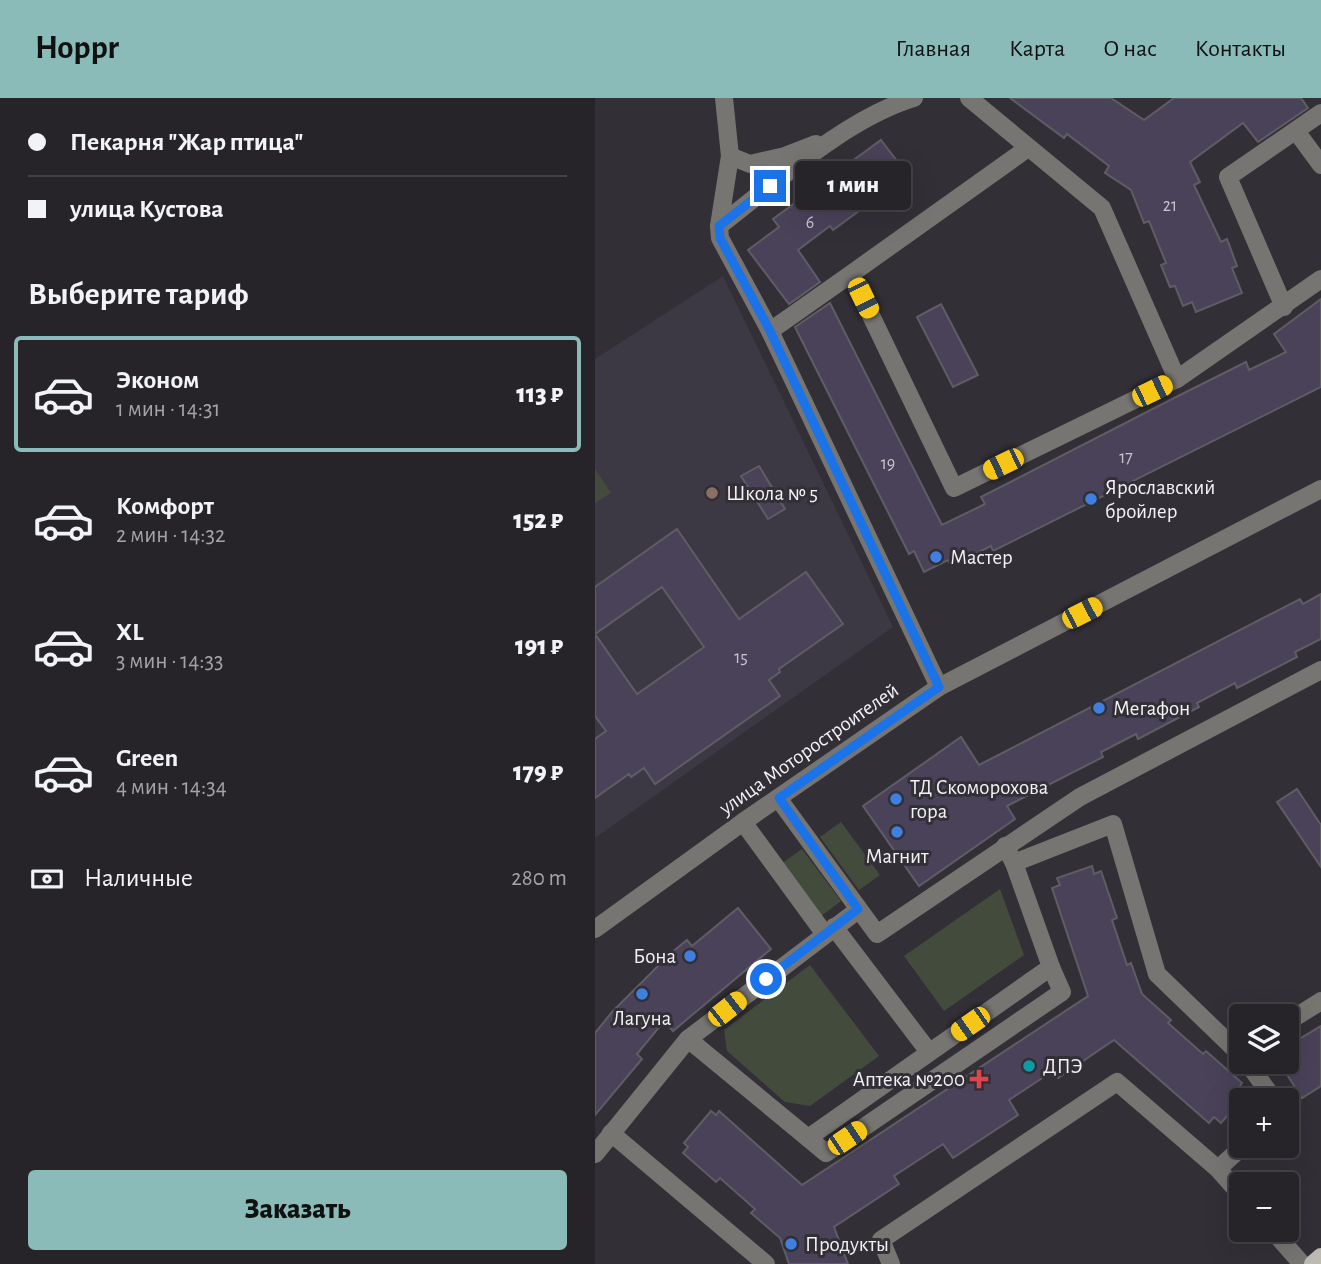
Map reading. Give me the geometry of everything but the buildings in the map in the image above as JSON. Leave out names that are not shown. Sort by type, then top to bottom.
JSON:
[{"type":"main road","points":[[1313,1264],[1321,1256]]},
{"type":"street","points":[[724,98],[730,156],[719,226],[720,238],[770,331],[939,687]]},
{"type":"street","points":[[719,226],[886,102],[914,98]]},
{"type":"street","points":[[969,98],[1102,208],[1177,379]]},
{"type":"street","points":[[1283,307],[1229,177],[1321,113]]},
{"type":"street","points":[[1296,131],[1321,165]]},
{"type":"street","points":[[730,156],[750,164],[773,159],[845,132]]},
{"type":"street","points":[[770,331],[1028,148]]},
{"type":"street","points":[[851,274],[954,488],[1177,379],[1321,279]]},
{"type":"street","name":"улица Моторостроителей","points":[[595,929],[743,822],[939,687],[1321,489]]},
{"type":"street","points":[[779,798],[877,934],[1080,797],[1321,670]]},
{"type":"street","points":[[743,822],[929,1052]]},
{"type":"street","points":[[1014,863],[1113,824],[1157,974],[1229,1043]]},
{"type":"street","points":[[688,1039],[826,1153],[1062,992],[1014,863],[1005,846]]},
{"type":"street","points":[[595,1154],[688,1039],[858,909]]},
{"type":"street","points":[[808,1138],[1051,967]]},
{"type":"street","points":[[1299,1015],[1321,1001]]},
{"type":"street","points":[[891,1264],[881,1240],[1117,1082],[1229,1181]]},
{"type":"street","points":[[611,1133],[766,1264]]},
{"type":"street","points":[[1218,1169],[1230,1158]]},
{"type":"street","points":[[1283,1242],[1302,1264]]},
{"type":"shaded area","name":"Школа № 5","points":[[723,276],[893,627],[595,838],[595,359]]},
{"type":"green space","points":[[595,469],[611,493],[595,503]]},
{"type":"green space","points":[[841,822],[880,875],[859,890],[820,837]]},
{"type":"green space","points":[[802,849],[841,901],[820,917],[781,864]]},
{"type":"green space","points":[[1000,889],[1024,955],[944,1011],[904,956]]},
{"type":"green space","points":[[810,965],[879,1056],[810,1106],[785,1102],[727,1051],[724,1030]]},
{"type":"place","name":"Школа № 5","points":[[712,493]]},
{"type":"place","name":"Ярославский бройлер","points":[[1091,499]]},
{"type":"place","name":"Мастер","points":[[936,557]]},
{"type":"place","name":"Мегафон","points":[[1099,708]]},
{"type":"place","name":"ТД Скоморохова гора","points":[[896,799]]},
{"type":"place","name":"Магнит","points":[[897,832]]},
{"type":"place","name":"Бона","points":[[690,956]]},
{"type":"place","name":"Лагуна","points":[[642,994]]},
{"type":"place","name":"ДПЭ","points":[[1029,1066]]},
{"type":"place","name":"Аптека №200","points":[[979,1079]]},
{"type":"place","name":"Продукты","points":[[791,1244]]},
{"type":"route","points":[[766,979],[858,909],[779,798],[939,687],[770,331],[720,238],[719,226],[770,186]]}]
